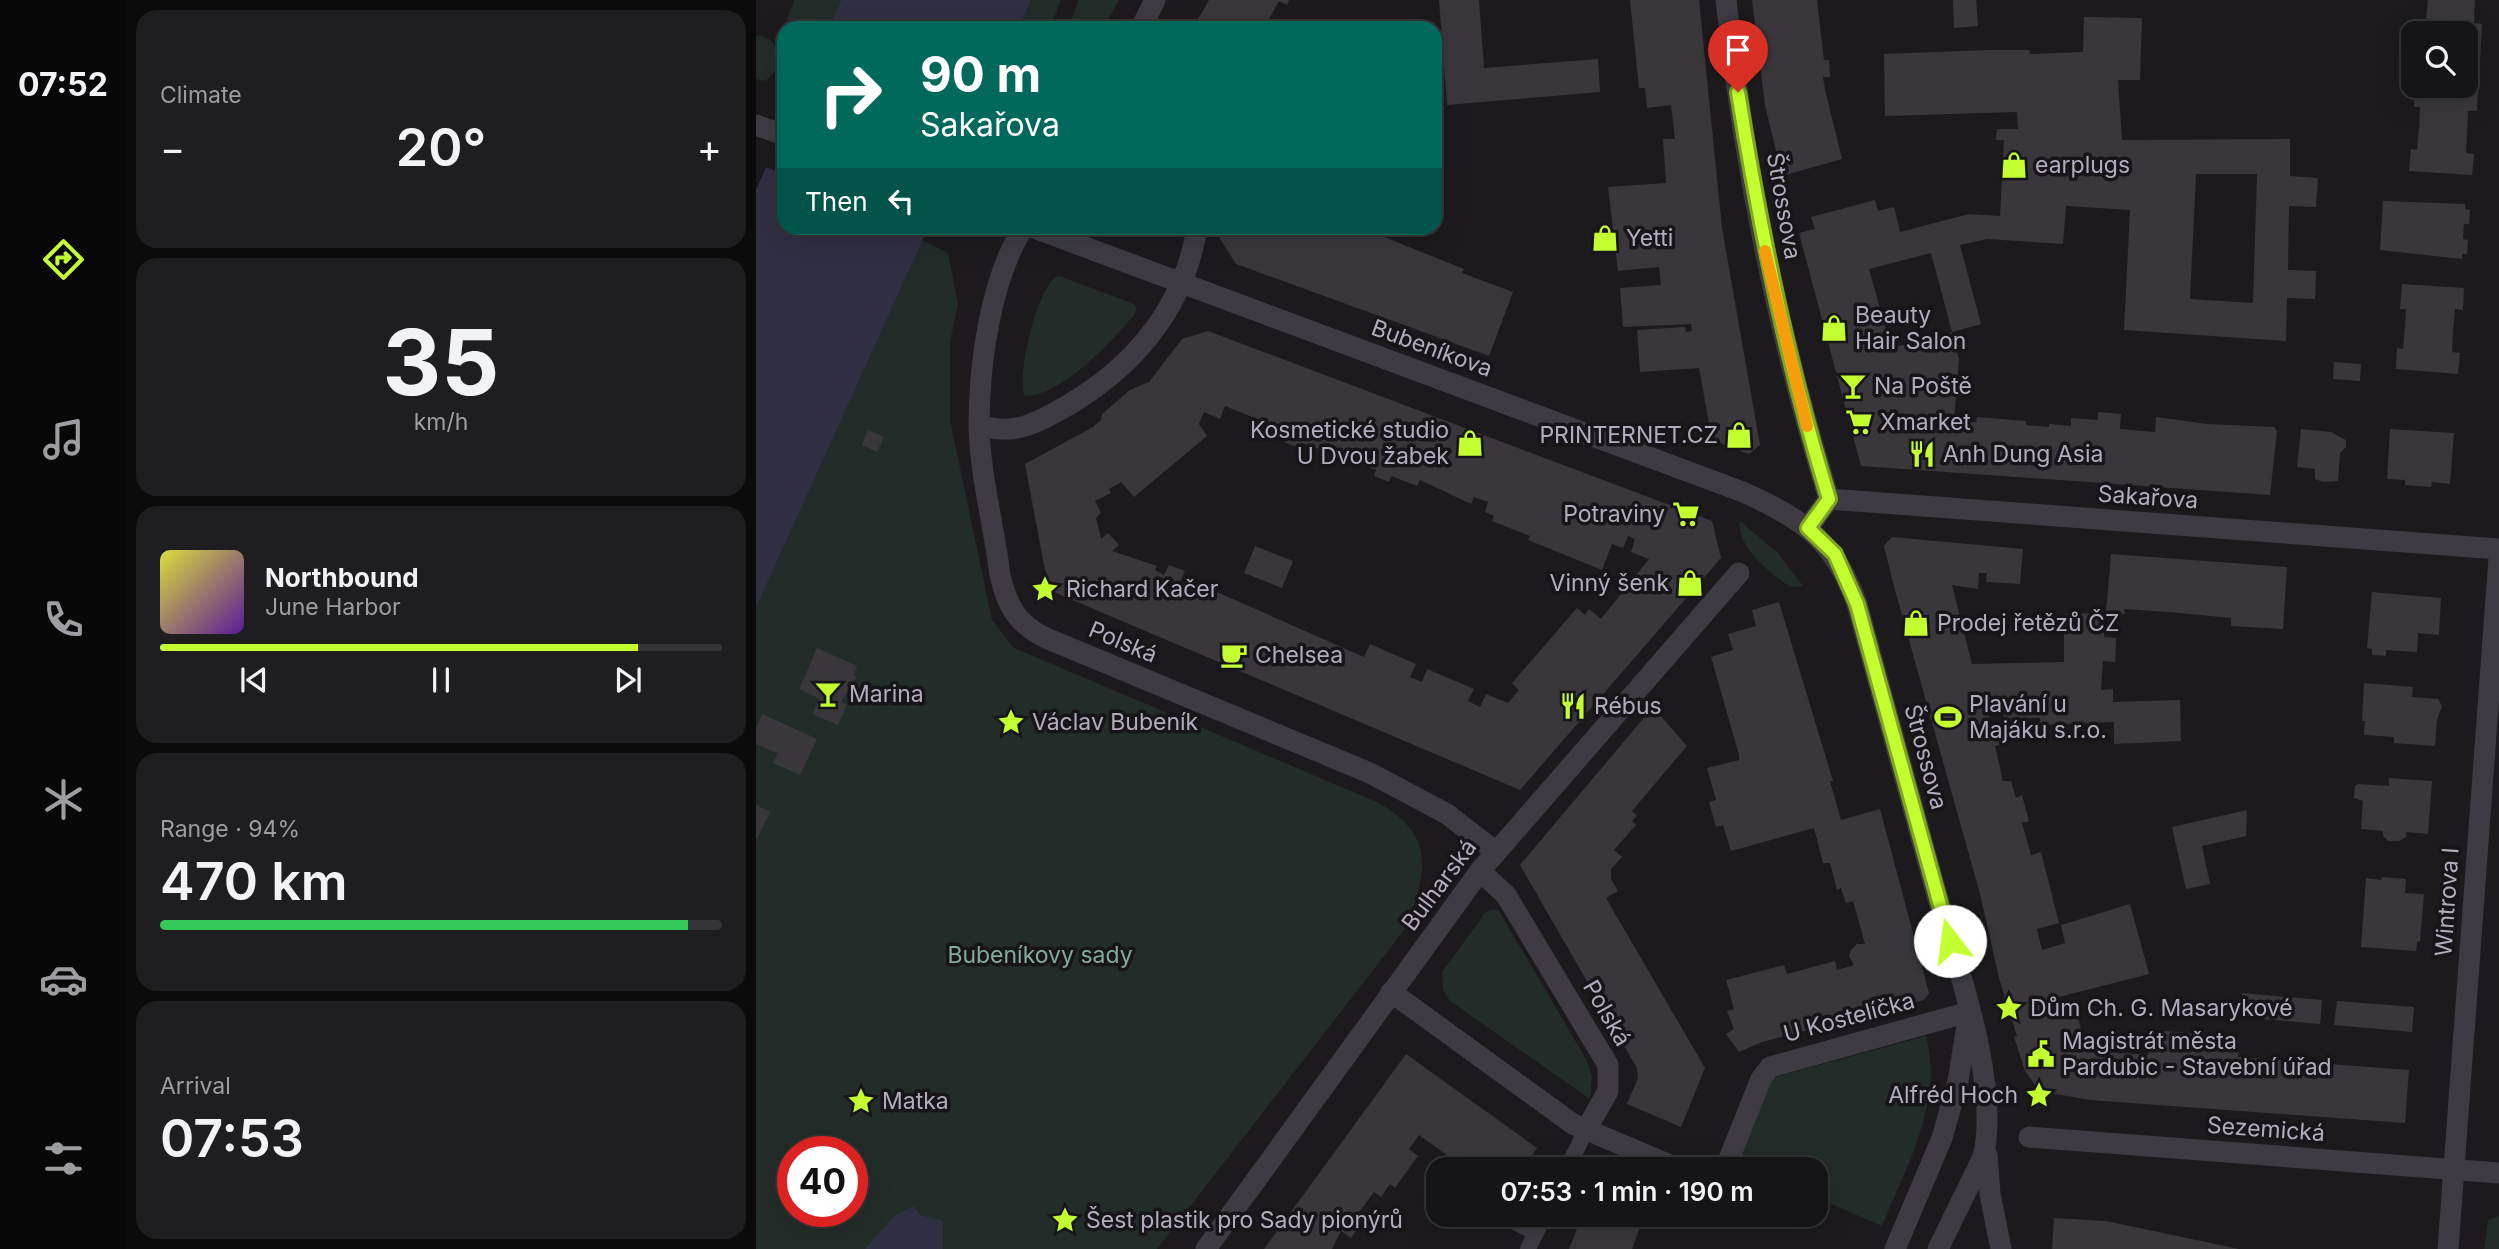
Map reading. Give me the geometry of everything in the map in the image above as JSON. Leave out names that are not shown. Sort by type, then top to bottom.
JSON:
[{"type":"street","points":[[1144,21],[1155,0]]},
{"type":"street","name":"Štrossova","points":[[1726,0],[1733,65],[1767,262],[1805,422],[1829,499]]},
{"type":"street","name":"Polská","points":[[1019,235],[1010,250],[998,284],[989,334],[979,425],[1000,575],[1004,594],[1018,621],[1046,638],[1391,783],[1462,824],[1496,852]]},
{"type":"street","name":"Bubeníkova","points":[[1053,235],[1742,492],[1808,528]]},
{"type":"street","points":[[979,425],[998,431],[1017,430],[1050,416],[1106,380],[1133,356],[1155,331],[1183,283],[1196,235]]},
{"type":"street","points":[[1808,528],[1829,499]]},
{"type":"street","name":"Sakařova","points":[[1829,499],[2499,549]]},
{"type":"street","name":"Štrossova","points":[[1808,528],[1835,554],[1857,604],[1969,1012],[1983,1077],[1987,1143],[1971,1186],[1938,1249]]},
{"type":"street","name":"Wintrova I","points":[[2448,1249],[2499,558]]},
{"type":"street","name":"Bulharská","points":[[1206,1249],[1480,871],[1739,573]]},
{"type":"street","name":"Polská","points":[[1480,871],[1506,895],[1608,1065],[1608,1091],[1586,1130]]},
{"type":"street","points":[[1391,992],[1562,1117],[1650,1157]]},
{"type":"street","name":"Štrossova","points":[[1895,1249],[1948,1120],[1969,1012]]},
{"type":"street","name":"U Kostelíčka","points":[[1730,1157],[1761,1079],[1770,1067],[1969,1012]]},
{"type":"street","name":"Sezemická","points":[[2029,1137],[2499,1173]]},
{"type":"street","points":[[1987,1143],[1990,1194],[2001,1249]]},
{"type":"lane","points":[[1573,1157],[1586,1130]]},
{"type":"lane","points":[[1525,1227],[1536,1233]]},
{"type":"lane","points":[[1528,1249],[1539,1227]]},
{"type":"green space","points":[[794,0],[841,0],[831,21],[786,21]]},
{"type":"green space","points":[[1031,0],[1061,0],[1053,21],[1022,21]]},
{"type":"green space","points":[[1079,0],[1119,0],[1107,21],[1071,21]]},
{"type":"green space","points":[[756,36],[771,40],[777,51],[776,68],[764,81],[756,79]]},
{"type":"green space","name":"Bubeníkovy sady","points":[[922,240],[948,253],[958,304],[950,342],[950,420],[992,620],[1014,648],[1377,802],[1410,828],[1422,857],[1422,873],[1405,929],[1157,1249],[756,1249],[756,608]]},
{"type":"green space","points":[[1059,276],[1134,304],[1137,308],[1134,315],[1100,352],[1071,377],[1041,393],[1027,396],[1024,395],[1023,384],[1026,349],[1031,330],[1044,294],[1051,282]]},
{"type":"green space","points":[[1740,521],[1778,553],[1803,586],[1790,587],[1756,558],[1743,540]]},
{"type":"green space","points":[[1493,909],[1499,911],[1586,1059],[1592,1076],[1590,1099],[1450,1001],[1443,990],[1442,972],[1486,912]]},
{"type":"green space","points":[[1926,1036],[1930,1085],[1926,1109],[1911,1157],[1882,1226],[1828,1203],[1828,1157],[1738,1157],[1772,1078]]},
{"type":"green space","points":[[2499,1216],[2499,1249],[2484,1249],[2488,1220]]},
{"type":"shaded area","points":[[841,0],[1031,0],[1022,21],[831,21]]},
{"type":"shaded area","points":[[777,143],[777,235],[925,235],[756,608],[756,190]]},
{"type":"shaded area","points":[[914,1206],[920,1215],[943,1221],[943,1249],[865,1249],[894,1216]]},
{"type":"pier","points":[[777,137],[777,171],[763,166]]},
{"type":"building","points":[[1209,0],[1289,0],[1287,5],[1279,1],[1268,21],[1197,21]]},
{"type":"building","points":[[1439,0],[1479,0],[1484,68],[1598,59],[1600,92],[1447,105]]},
{"type":"building","points":[[1630,0],[1699,0],[1722,228],[1760,445],[1749,454],[1712,440],[1699,368],[1640,372],[1637,330],[1685,327],[1686,332],[1692,331],[1691,324],[1623,327],[1620,288],[1661,285],[1659,267],[1618,271],[1608,187],[1666,183],[1663,139],[1675,139],[1671,105],[1647,108],[1645,88],[1639,88]]},
{"type":"building","points":[[1752,0],[1817,0],[1824,60],[1829,60],[1830,77],[1823,77],[1825,90],[1842,159],[1782,176],[1765,105]]},
{"type":"building","points":[[1953,0],[1976,0],[1978,26],[1954,28]]},
{"type":"building","points":[[2428,0],[2475,0],[2474,21],[2419,21],[2426,20]]},
{"type":"building","points":[[2084,17],[2142,18],[2140,80],[2118,80],[2122,140],[2290,139],[2290,176],[2318,178],[2316,207],[2289,206],[2288,270],[2316,271],[2315,299],[2287,298],[2286,341],[2124,330],[2130,210],[2066,206],[2063,244],[1987,239],[1960,245],[1981,324],[1952,332],[1959,359],[1954,420],[1976,422],[1977,417],[2026,421],[2026,425],[2071,426],[2071,418],[2098,420],[2098,412],[2121,414],[2120,429],[2155,432],[2156,417],[2207,424],[2274,427],[2277,431],[2270,495],[1861,466],[1799,233],[1815,229],[1811,217],[1875,200],[1878,211],[1894,207],[1900,232],[1969,214],[2000,216],[2004,140],[1996,140],[1997,129],[2018,129],[2017,112],[1885,116],[1884,54],[1988,50],[2029,50],[2030,54],[2083,52]],"holes":[[[2196,174],[2257,174],[2253,303],[2190,299]],[[1931,253],[1952,332],[1891,348],[1869,269]]]},
{"type":"building","points":[[2478,24],[2482,24],[2478,60]]},
{"type":"building","points":[[2414,98],[2478,98],[2477,111],[2468,111],[2466,153],[2474,154],[2472,175],[2409,171],[2411,149],[2417,150],[2419,128],[2420,107],[2414,107]]},
{"type":"building","points":[[2383,201],[2465,204],[2465,209],[2470,210],[2469,224],[2464,224],[2463,239],[2468,240],[2467,254],[2462,254],[2462,259],[2380,250]]},
{"type":"building","points":[[1220,235],[1379,235],[1464,269],[1462,273],[1513,292],[1489,356],[1236,264],[1220,239]]},
{"type":"building","points":[[2402,284],[2464,288],[2463,310],[2455,309],[2453,330],[2452,352],[2460,353],[2458,374],[2396,369],[2397,348],[2403,349],[2405,327],[2406,309],[2400,309]]},
{"type":"building","points":[[1208,331],[1712,521],[1721,558],[1520,790],[1056,593],[1047,581],[1025,464],[1093,427],[1101,420],[1102,414],[1130,390],[1149,382],[1182,339]],"holes":[[[1225,406],[1262,421],[1260,427],[1286,437],[1284,442],[1300,448],[1302,443],[1328,452],[1331,446],[1352,454],[1350,461],[1376,470],[1374,476],[1389,482],[1391,476],[1417,486],[1420,480],[1471,504],[1474,497],[1488,502],[1485,512],[1494,516],[1492,521],[1530,536],[1528,540],[1602,570],[1612,544],[1623,548],[1628,536],[1635,539],[1631,552],[1649,559],[1601,619],[1589,609],[1585,615],[1577,608],[1512,683],[1519,690],[1508,703],[1486,694],[1480,707],[1468,701],[1474,689],[1427,669],[1422,682],[1410,677],[1416,664],[1370,644],[1364,657],[1192,581],[1190,586],[1180,582],[1185,571],[1169,565],[1164,575],[1155,570],[1157,566],[1112,551],[1119,545],[1108,533],[1101,539],[1096,518],[1101,513],[1095,501],[1111,493],[1109,489],[1121,482],[1134,497],[1207,436],[1199,424],[1204,412],[1220,419]]]},
{"type":"building","points":[[2334,362],[2361,364],[2360,381],[2333,379]]},
{"type":"building","points":[[2301,429],[2331,432],[2346,440],[2346,447],[2340,453],[2338,481],[2323,482],[2315,479],[2315,469],[2297,467]]},
{"type":"building","points":[[2390,429],[2454,433],[2450,484],[2432,482],[2431,487],[2405,485],[2405,480],[2387,479]]},
{"type":"building","points":[[868,430],[884,437],[877,452],[862,445]]},
{"type":"building","points":[[1892,537],[2023,549],[2020,584],[1986,582],[1987,573],[1979,573],[1978,589],[1952,585],[1972,664],[2064,662],[2064,614],[2106,613],[2104,637],[2116,638],[2115,662],[2103,661],[2101,690],[2113,689],[2113,702],[2180,700],[2181,741],[2114,744],[2114,722],[2040,725],[2040,718],[2004,718],[2003,709],[1988,711],[1990,723],[1997,722],[2002,744],[1995,746],[2003,781],[2011,781],[2016,798],[2022,795],[2029,821],[2022,823],[2031,855],[2041,852],[2059,923],[2037,929],[2042,950],[2065,943],[2061,925],[2130,904],[2149,974],[2055,998],[2058,1010],[2075,1008],[2083,1036],[2076,1041],[2078,1050],[2148,1055],[2151,1030],[2239,1037],[2238,1057],[2409,1070],[2405,1123],[2090,1100],[2039,1091],[2025,1071],[2014,1037],[2017,1036],[1999,978],[1980,894],[1893,583],[1884,546]]},
{"type":"building","points":[[1255,546],[1293,561],[1282,588],[1244,573]]},
{"type":"building","points":[[2111,554],[2287,567],[2283,629],[2231,626],[2231,618],[2169,612],[2124,609],[2125,614],[2106,613]]},
{"type":"building","points":[[2372,592],[2441,598],[2439,635],[2418,633],[2417,652],[2386,650],[2386,656],[2372,655],[2372,649],[2367,648]]},
{"type":"building","points":[[1779,602],[1833,781],[1830,781],[1841,820],[1880,809],[1929,993],[1924,1000],[1762,1042],[1739,1052],[1726,1034],[1734,1029],[1727,1011],[1734,1009],[1726,980],[1784,965],[1787,974],[1835,961],[1837,970],[1854,965],[1849,956],[1851,950],[1857,944],[1865,944],[1853,901],[1846,903],[1841,888],[1837,890],[1830,863],[1823,863],[1814,828],[1731,851],[1723,825],[1716,827],[1709,802],[1716,800],[1707,768],[1739,760],[1711,657],[1733,650],[1728,634],[1756,626],[1752,610]]},
{"type":"building","points":[[817,648],[857,666],[854,675],[857,677],[841,702],[847,705],[838,725],[812,714],[820,699],[799,689]]},
{"type":"building","points":[[2364,683],[2413,687],[2412,697],[2438,699],[2442,706],[2437,720],[2435,746],[2394,743],[2394,737],[2364,735]]},
{"type":"building","points":[[1653,707],[1687,746],[1632,811],[1637,816],[1632,821],[1636,825],[1614,850],[1622,857],[1611,869],[1611,879],[1618,891],[1606,898],[1705,1068],[1681,1127],[1627,1104],[1638,1078],[1637,1068],[1520,865]]},
{"type":"building","points":[[762,714],[817,739],[800,775],[773,763],[781,746],[777,753],[756,744],[756,728]]},
{"type":"building","points":[[2389,778],[2432,781],[2428,834],[2406,832],[2406,837],[2399,841],[2389,841],[2383,836],[2383,831],[2361,829],[2363,801],[2354,798],[2355,786],[2389,786]]},
{"type":"building","points":[[756,805],[770,812],[756,841]]},
{"type":"building","points":[[2247,810],[2246,836],[2202,846],[2210,884],[2186,889],[2172,827]]},
{"type":"building","points":[[2382,877],[2406,879],[2405,893],[2424,894],[2420,942],[2417,941],[2416,951],[2361,947],[2366,878],[2381,880]]},
{"type":"building","points":[[2242,993],[2322,1000],[2320,1024],[2240,1017]]},
{"type":"building","points":[[2337,1001],[2414,1007],[2412,1032],[2334,1025]]},
{"type":"building","points":[[1406,1054],[1537,1148],[1531,1157],[1449,1157],[1419,1135],[1409,1149],[1418,1156],[1395,1188],[1390,1184],[1381,1197],[1374,1192],[1354,1219],[1361,1224],[1351,1238],[1341,1231],[1332,1249],[1264,1249]]},
{"type":"building","points":[[2054,1218],[2106,1221],[2239,1249],[2052,1249]]},
{"type":"building","points":[[1578,1227],[1640,1227],[1632,1249],[1569,1249]]},
{"type":"slow traffic","points":[[1765,251],[1807,426]]},
{"type":"place","name":"earplugs","points":[[2014,165]]},
{"type":"place","name":"Yetti","points":[[1605,238]]},
{"type":"place","name":"Beauty Hair Salon","points":[[1834,328]]},
{"type":"place","name":"Na Poště","points":[[1853,386]]},
{"type":"place","name":"Xmarket","points":[[1859,422]]},
{"type":"place","name":"PRINTERNET.CZ","points":[[1739,435]]},
{"type":"place","name":"Kosmetické studio U Dvou žabek","points":[[1470,443]]},
{"type":"place","name":"Anh Dung Asia","points":[[1922,454]]},
{"type":"place","name":"Potraviny","points":[[1686,514]]},
{"type":"place","name":"Vinný šenk","points":[[1690,583]]},
{"type":"place","name":"Richard Kačer","points":[[1045,589]]},
{"type":"place","name":"Prodej řetězů ČZ","points":[[1916,623]]},
{"type":"place","name":"Chelsea","points":[[1234,655]]},
{"type":"place","name":"Marina","points":[[828,694]]},
{"type":"place","name":"Rébus","points":[[1573,706]]},
{"type":"place","name":"Plavání u Majáku s.r.o.","points":[[1948,717]]},
{"type":"place","name":"Václav Bubeník","points":[[1011,722]]},
{"type":"place","name":"Dům Ch. G. Masarykové","points":[[2009,1008]]},
{"type":"place","name":"Magistrát města Pardubic - Stavební úřad","points":[[2041,1054]]},
{"type":"place","name":"Alfréd Hoch","points":[[2039,1095]]},
{"type":"place","name":"Matka","points":[[861,1101]]},
{"type":"place","name":"Šest plastik pro Sady pionýrů","points":[[1065,1220]]},
{"type":"route","points":[[1738,92],[1767,262],[1805,422],[1829,499],[1808,528],[1835,554],[1848,578],[1857,604],[1950,941]]}]
